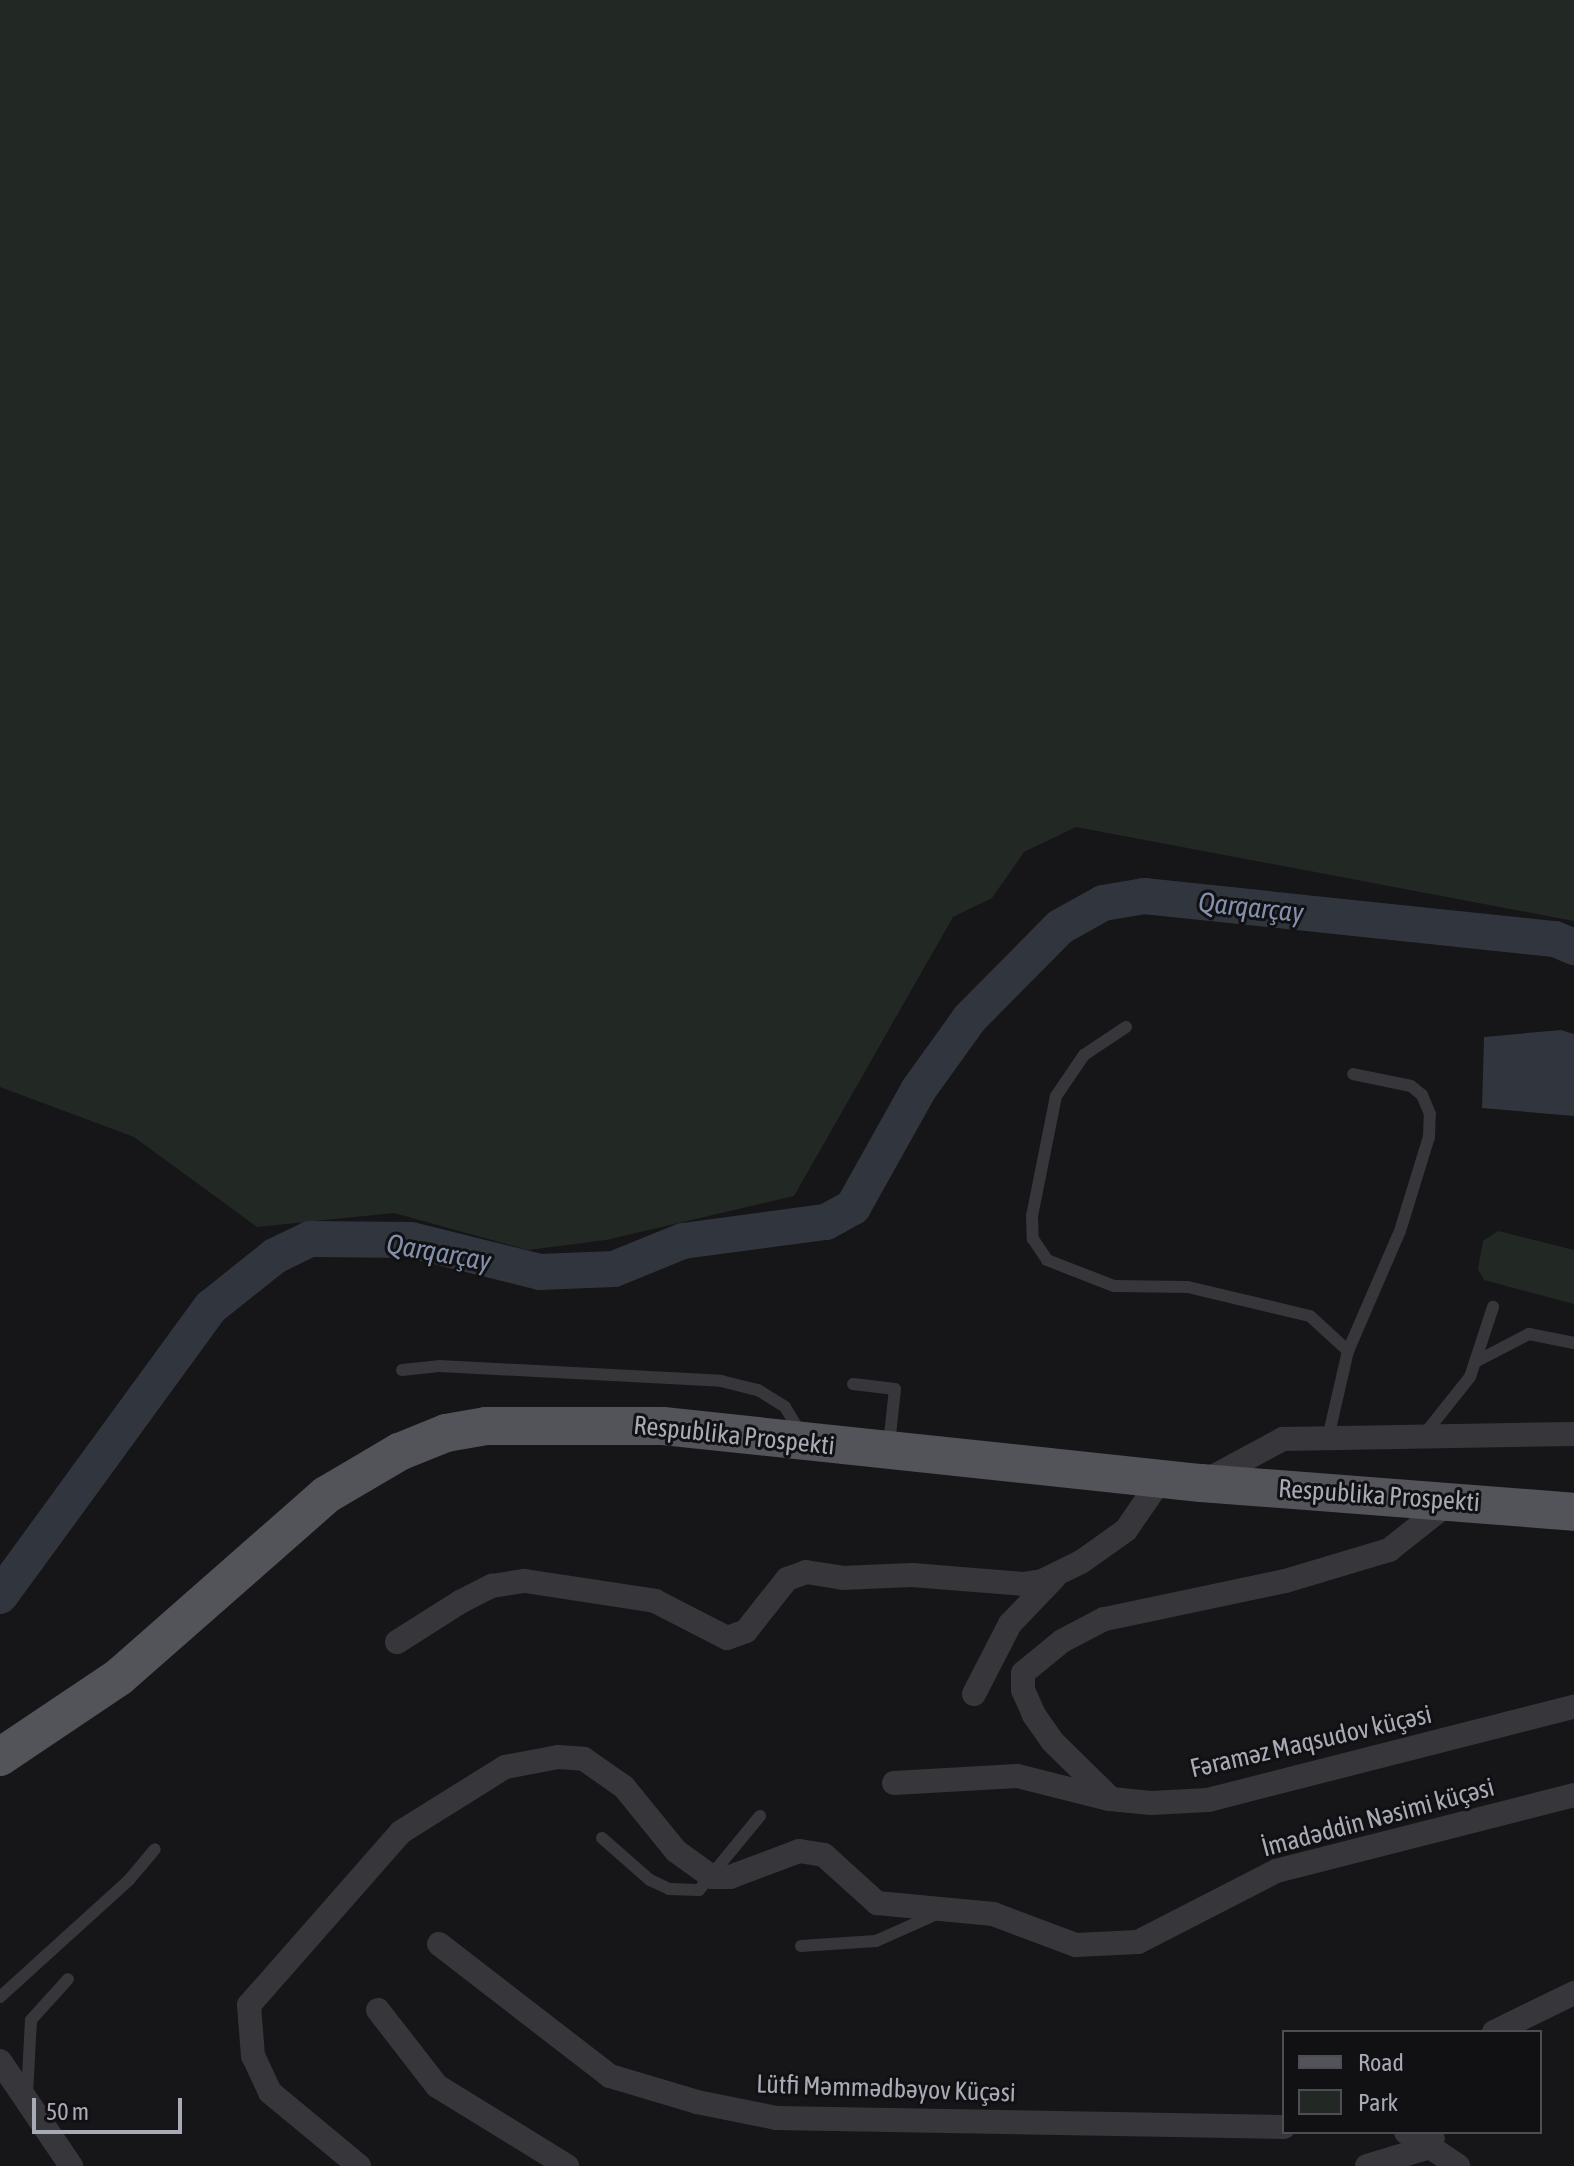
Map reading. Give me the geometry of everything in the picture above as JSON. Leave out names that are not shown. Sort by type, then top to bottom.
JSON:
[{"type":"main road","name":"Respublika Prospekti","points":[[0,1757],[119,1677],[326,1495],[399,1452],[446,1433],[556,1422],[663,1426],[1201,1483],[1574,1512]]},
{"type":"street","points":[[1201,1483],[1283,1439],[1574,1434]]},
{"type":"street","points":[[974,1694],[1010,1624],[1059,1574],[1126,1530],[1161,1479]]},
{"type":"street","points":[[1111,1799],[1052,1741],[1034,1715],[1023,1690],[1023,1673],[1036,1658],[1104,1619],[1285,1581],[1389,1550],[1451,1501]]},
{"type":"street","points":[[397,1642],[460,1602],[492,1586],[525,1581],[655,1601],[727,1638],[746,1631],[787,1579],[806,1572],[842,1578],[912,1575],[1023,1584],[1059,1574]]},
{"type":"street","name":"Fəraməz Maqsudov küçəsi","points":[[894,1783],[1017,1776],[1111,1799],[1208,1800],[1574,1707]]},
{"type":"street","points":[[359,2166],[270,2092],[253,2056],[249,2005],[401,1832],[505,1767],[558,1757],[584,1759],[624,1787],[676,1851],[712,1877]]},
{"type":"street","name":"İmadəddin Nəsimi küçəsi","points":[[712,1877],[730,1877],[799,1851],[824,1855],[877,1903],[993,1914],[1076,1945],[1138,1942],[1276,1871],[1574,1795]]},
{"type":"street","name":"Lütfi Məmmədbəyov Küçəsi","points":[[439,1944],[610,2076],[697,2102],[776,2118],[1282,2127]]},
{"type":"street","points":[[1498,2030],[1574,1993]]},
{"type":"street","points":[[378,2010],[437,2086],[567,2166]]},
{"type":"street","points":[[0,2061],[71,2166]]},
{"type":"street","points":[[1412,2134],[1432,2140],[1458,2166]]},
{"type":"street","points":[[1367,2166],[1432,2140]]},
{"type":"lane","points":[[1126,1027],[1084,1055],[1056,1096],[1032,1216],[1033,1239],[1047,1260],[1114,1286],[1188,1287],[1310,1316],[1348,1351]]},
{"type":"lane","points":[[1328,1438],[1348,1351],[1400,1231],[1429,1137],[1430,1114],[1422,1095],[1411,1086],[1353,1074]]},
{"type":"lane","points":[[1421,1439],[1470,1377],[1493,1307]]},
{"type":"lane","points":[[1475,1362],[1529,1334],[1574,1343]]},
{"type":"lane","points":[[402,1370],[439,1366],[721,1381],[758,1390],[785,1407],[806,1443]]},
{"type":"lane","points":[[853,1384],[895,1389],[888,1452]]},
{"type":"lane","points":[[602,1838],[650,1880],[669,1889],[699,1890],[760,1816]]},
{"type":"lane","points":[[0,1997],[129,1880],[155,1849]]},
{"type":"lane","points":[[801,1946],[876,1941],[949,1908]]},
{"type":"lane","points":[[28,2105],[26,2057],[31,2020],[68,1979]]},
{"type":"green space","points":[[0,0],[1574,0],[1574,921],[1076,827],[1024,852],[992,898],[953,917],[794,1196],[606,1240],[528,1250],[394,1213],[257,1227],[134,1137],[0,1087]]},
{"type":"green space","points":[[1498,1231],[1574,1250],[1574,1304],[1484,1280],[1478,1269],[1483,1241]]},
{"type":"shaded area","points":[[1561,1030],[1574,1034],[1574,1116],[1482,1108],[1484,1037]]},
{"type":"waterway","name":"Qarqarçay","points":[[0,1596],[211,1307],[275,1256],[310,1239],[411,1240],[540,1272],[614,1269],[683,1241],[826,1222],[853,1207],[919,1089],[970,1018],[1060,927],[1103,903],[1144,896],[1555,939],[1574,947]]}]
